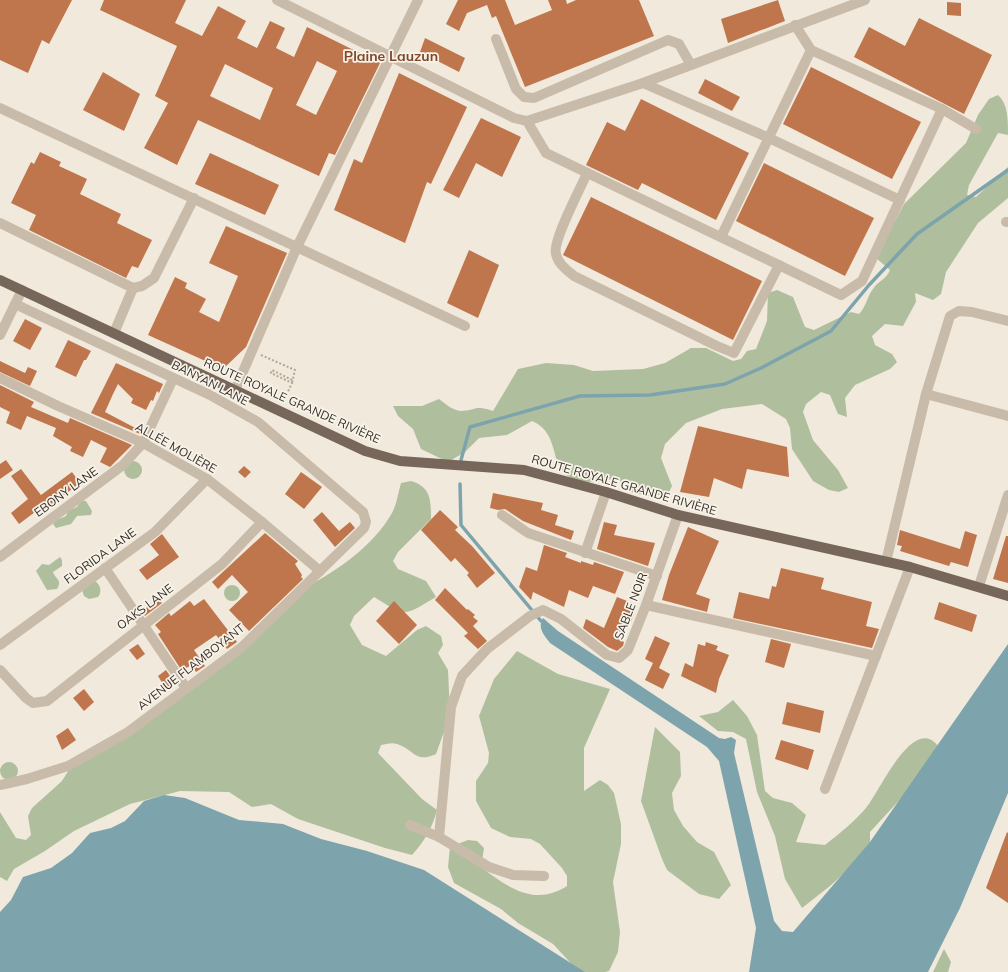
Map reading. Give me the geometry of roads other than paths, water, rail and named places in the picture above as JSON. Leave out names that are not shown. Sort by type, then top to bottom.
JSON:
[{"type":"main road","name":"ROUTE ROYALE GRANDE RIVIÈRE","points":[[0,280],[365,451],[400,461],[524,470],[606,492],[678,515],[886,562],[979,586],[1008,596]]},
{"type":"street","points":[[277,0],[514,118],[527,121],[643,83],[795,25],[866,0]]},
{"type":"street","points":[[235,390],[297,246],[418,0]]},
{"type":"street","points":[[795,25],[811,50],[942,109],[976,129]]},
{"type":"street","points":[[496,39],[516,89],[524,98],[534,98],[668,40],[679,44],[691,65]]},
{"type":"street","points":[[721,237],[811,50]]},
{"type":"street","points":[[643,83],[769,138],[900,200]]},
{"type":"street","points":[[0,108],[465,326]]},
{"type":"street","points":[[527,121],[546,153],[841,295],[862,281],[942,109]]},
{"type":"street","points":[[587,173],[557,238],[555,254],[562,265],[574,276],[717,346],[734,353],[779,265]]},
{"type":"street","points":[[0,223],[133,288],[142,286],[154,278],[194,198]]},
{"type":"street","points":[[114,333],[133,288]]},
{"type":"street","points":[[0,335],[22,290]]},
{"type":"street","name":"BANYAN LANE","points":[[15,304],[210,395],[258,422],[362,512],[366,522]]},
{"type":"street","points":[[886,562],[926,394],[950,316],[959,311],[972,312],[1008,321]]},
{"type":"street","name":"ALLÉE MOLIÈRE","points":[[0,378],[58,406],[143,443],[207,479],[262,522],[320,571]]},
{"type":"street","name":"EBONY LANE","points":[[0,557],[123,465],[143,443],[173,379]]},
{"type":"street","points":[[926,394],[1008,416]]},
{"type":"street","name":"FLORIDA LANE","points":[[0,645],[155,532],[207,479]]},
{"type":"street","points":[[585,553],[606,492]]},
{"type":"street","points":[[979,586],[1008,495]]},
{"type":"street","points":[[502,515],[528,533],[657,576]]},
{"type":"street","name":"SABLE NOIR","points":[[440,837],[451,707],[462,676],[487,649],[530,616],[543,610],[561,619],[607,654],[619,658],[628,650],[657,576],[678,515]]},
{"type":"street","name":"OAKS LANE","points":[[2,672],[26,698],[36,702],[47,701],[222,564],[262,522]]},
{"type":"street","name":"AVENUE FLAMBOYANT","points":[[0,785],[27,779],[68,766],[128,732],[242,647],[364,528],[366,522]]},
{"type":"street","points":[[105,568],[186,688]]},
{"type":"street","points":[[826,789],[910,568]]},
{"type":"street","points":[[646,605],[876,656]]},
{"type":"street","points":[[0,685],[2,672]]},
{"type":"street","points":[[410,825],[440,837],[489,867],[513,875],[544,876]]},
{"type":"water","points":[[543,618],[558,631],[719,738],[725,739],[731,737],[736,740],[734,753],[774,921],[782,931],[793,932],[870,842],[1008,644],[1008,793],[960,908],[928,972],[749,972],[756,928],[719,761],[707,747],[550,643],[541,628]]},
{"type":"water","points":[[164,795],[185,798],[239,820],[283,824],[321,839],[367,851],[424,870],[585,972],[0,972],[0,912],[11,900],[23,877],[51,868],[72,853],[90,833],[111,828],[125,821],[144,801]]},
{"type":"waterway","points":[[461,460],[470,427],[580,396],[650,395],[725,384],[761,368],[831,331],[869,285],[917,234],[1008,170]]},
{"type":"waterway","points":[[460,484],[461,525],[541,621]]},
{"type":"district","name":"Plaine Lauzun","points":[[391,56]]}]
